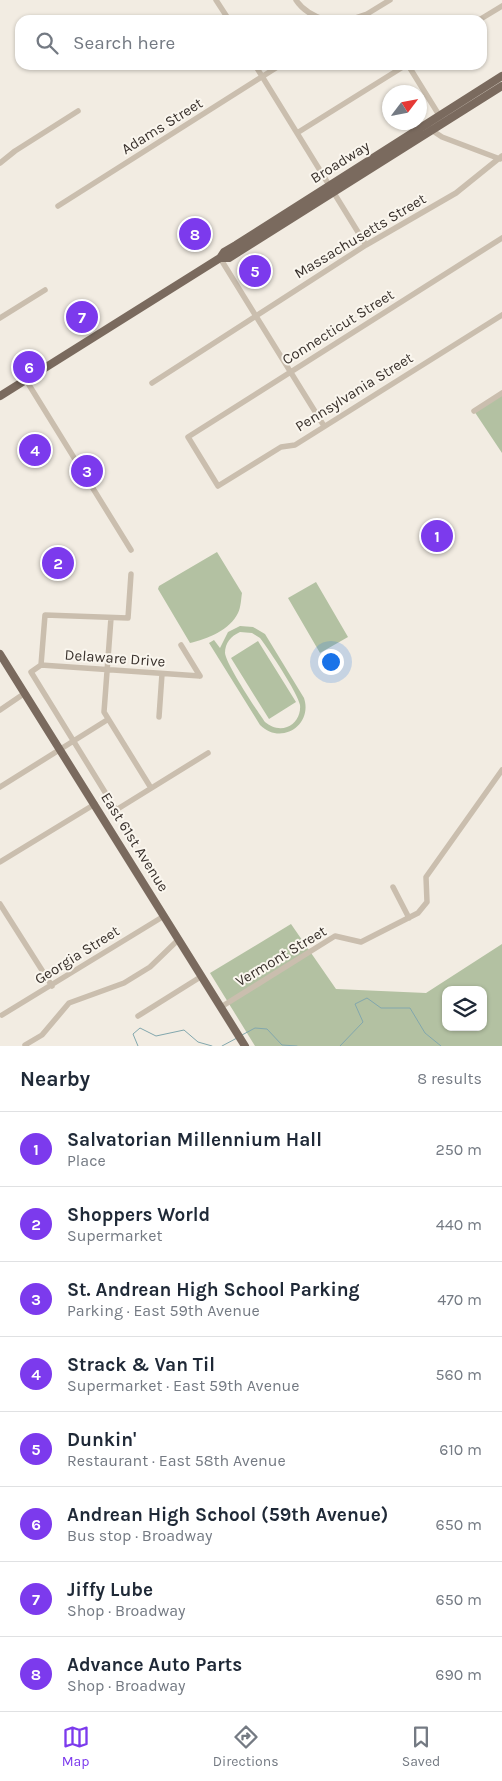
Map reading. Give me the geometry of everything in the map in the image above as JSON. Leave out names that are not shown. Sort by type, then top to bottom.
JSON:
[{"type":"main road","name":"Broadway","points":[[428,127],[440,115],[502,76]]},
{"type":"main road","name":"Broadway","points":[[0,396],[220,258],[229,258],[331,188],[428,127],[502,86]]},
{"type":"main road","name":"East 61st Avenue","points":[[0,654],[245,1046]]},
{"type":"street","points":[[216,0],[223,15]]},
{"type":"street","points":[[296,0],[300,6],[313,15]]},
{"type":"street","points":[[364,15],[390,0]]},
{"type":"street","points":[[487,15],[502,6]]},
{"type":"street","points":[[258,70],[366,246]]},
{"type":"street","name":"Adams Street","points":[[58,206],[272,70]]},
{"type":"street","points":[[297,133],[399,70]]},
{"type":"street","points":[[410,70],[440,115]]},
{"type":"street","points":[[0,163],[15,151],[78,111]]},
{"type":"street","points":[[428,127],[442,137],[501,158]]},
{"type":"street","name":"Massachusetts Street","points":[[152,383],[366,246],[456,193],[501,158]]},
{"type":"street","name":"Connecticut Street","points":[[218,486],[188,437],[502,238]]},
{"type":"street","points":[[220,258],[324,426]]},
{"type":"street","points":[[0,318],[46,290]]},
{"type":"street","name":"Pennsylvania Street","points":[[218,486],[281,447],[295,445],[502,315]]},
{"type":"street","points":[[26,380],[131,550]]},
{"type":"street","points":[[474,411],[502,393]]},
{"type":"street","points":[[131,574],[128,618],[45,615],[41,666],[31,672],[116,810],[208,753]]},
{"type":"street","points":[[111,618],[104,712],[107,720],[151,788]]},
{"type":"street","name":"Delaware Drive","points":[[41,666],[200,676],[181,645]]},
{"type":"street","points":[[159,717],[162,674]]},
{"type":"street","points":[[0,710],[25,693]]},
{"type":"street","points":[[0,787],[107,720]]},
{"type":"street","name":"Vermont Street","points":[[221,1007],[335,936],[361,942],[418,913],[426,902],[426,877],[502,770]]},
{"type":"street","points":[[0,862],[95,804]]},
{"type":"street","points":[[394,887],[410,918]]},
{"type":"street","points":[[0,904],[52,986]]},
{"type":"street","name":"Georgia Street","points":[[2,1015],[164,916]]},
{"type":"street","points":[[25,1045],[42,1035],[69,1003],[124,983],[150,967],[179,939]]},
{"type":"street","points":[[138,1016],[202,976]]},
{"type":"green space","points":[[502,393],[502,453],[474,411]]},
{"type":"green space","points":[[217,552],[242,593],[240,608],[234,619],[224,629],[204,639],[190,643],[158,589],[159,586]]},
{"type":"green space","points":[[316,582],[348,637],[320,653],[288,598]]},
{"type":"green space","points":[[240,626],[253,627],[265,634],[304,698],[306,708],[304,717],[293,730],[286,733],[277,733],[268,731],[260,725],[209,643],[214,640],[220,648],[228,632]],"holes":[[[240,632],[252,633],[260,638],[283,672],[298,699],[300,705],[299,715],[293,724],[287,727],[275,728],[265,722],[242,688],[227,659],[225,649],[231,638]]]},
{"type":"green space","points":[[258,641],[296,702],[269,719],[231,658]]},
{"type":"green space","points":[[291,924],[336,989],[426,993],[502,944],[502,1046],[255,1046],[210,973]]},
{"type":"waterway","points":[[340,1046],[363,1022],[355,1004],[367,998],[381,1008],[410,1008],[425,1033],[441,1046]]},
{"type":"waterway","points":[[138,1046],[133,1034],[140,1028],[156,1036],[184,1030],[198,1042],[212,1046]]},
{"type":"waterway","points":[[242,1035],[255,1028],[267,1029],[282,1045],[297,1046]]},
{"type":"waterway","points":[[222,1046],[237,1038]]},
{"type":"place","name":"Advance Auto Parts","points":[[195,234]]},
{"type":"place","name":"Dunkin'","points":[[255,271]]},
{"type":"place","name":"Jiffy Lube","points":[[82,317]]},
{"type":"place","name":"Andrean High School (59th Avenue)","points":[[29,367]]},
{"type":"place","name":"Strack & Van Til","points":[[35,450]]},
{"type":"place","name":"St. Andrean High School Parking","points":[[87,471]]},
{"type":"place","name":"Salvatorian Millennium Hall","points":[[437,536]]},
{"type":"place","name":"Shoppers World","points":[[58,563]]}]
